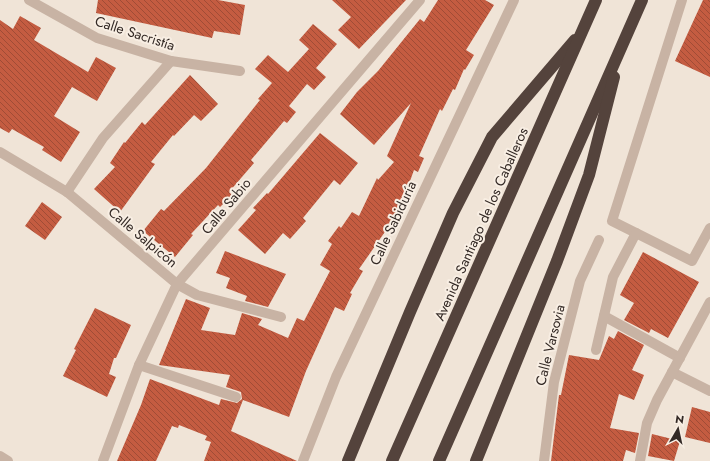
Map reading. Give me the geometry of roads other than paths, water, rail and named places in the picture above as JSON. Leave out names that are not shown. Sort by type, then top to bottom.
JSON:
[{"type":"highway","name":"Avenida Santiago de los Caballeros","points":[[392,461],[596,0]]},
{"type":"highway","points":[[439,461],[642,0]]},
{"type":"highway","points":[[348,461],[410,312],[453,214],[492,137],[584,28]]},
{"type":"highway","points":[[476,461],[557,261],[589,175],[622,44]]},
{"type":"street","name":"Calle Sacristía","points":[[29,0],[97,38],[171,61],[240,71]]},
{"type":"street","name":"Calle Sabio","points":[[103,461],[139,365],[177,284],[420,0]]},
{"type":"street","name":"Calle Sabiduría","points":[[303,461],[336,376],[514,0]]},
{"type":"street","points":[[682,0],[612,221],[692,261],[710,228]]},
{"type":"street","points":[[67,192],[103,138],[171,61]]},
{"type":"street","name":"Calle Salpicón","points":[[0,152],[67,192],[177,284],[197,295],[281,317]]},
{"type":"street","points":[[596,350],[614,277],[636,233]]},
{"type":"street","name":"Calle Varsovia","points":[[544,461],[554,382],[580,281],[599,240]]},
{"type":"street","points":[[640,461],[647,423],[657,400],[710,302]]},
{"type":"street","points":[[604,316],[680,358]]},
{"type":"street","points":[[139,365],[236,397]]},
{"type":"street","points":[[672,372],[710,391]]},
{"type":"street","points":[[0,456],[8,461]]}]
